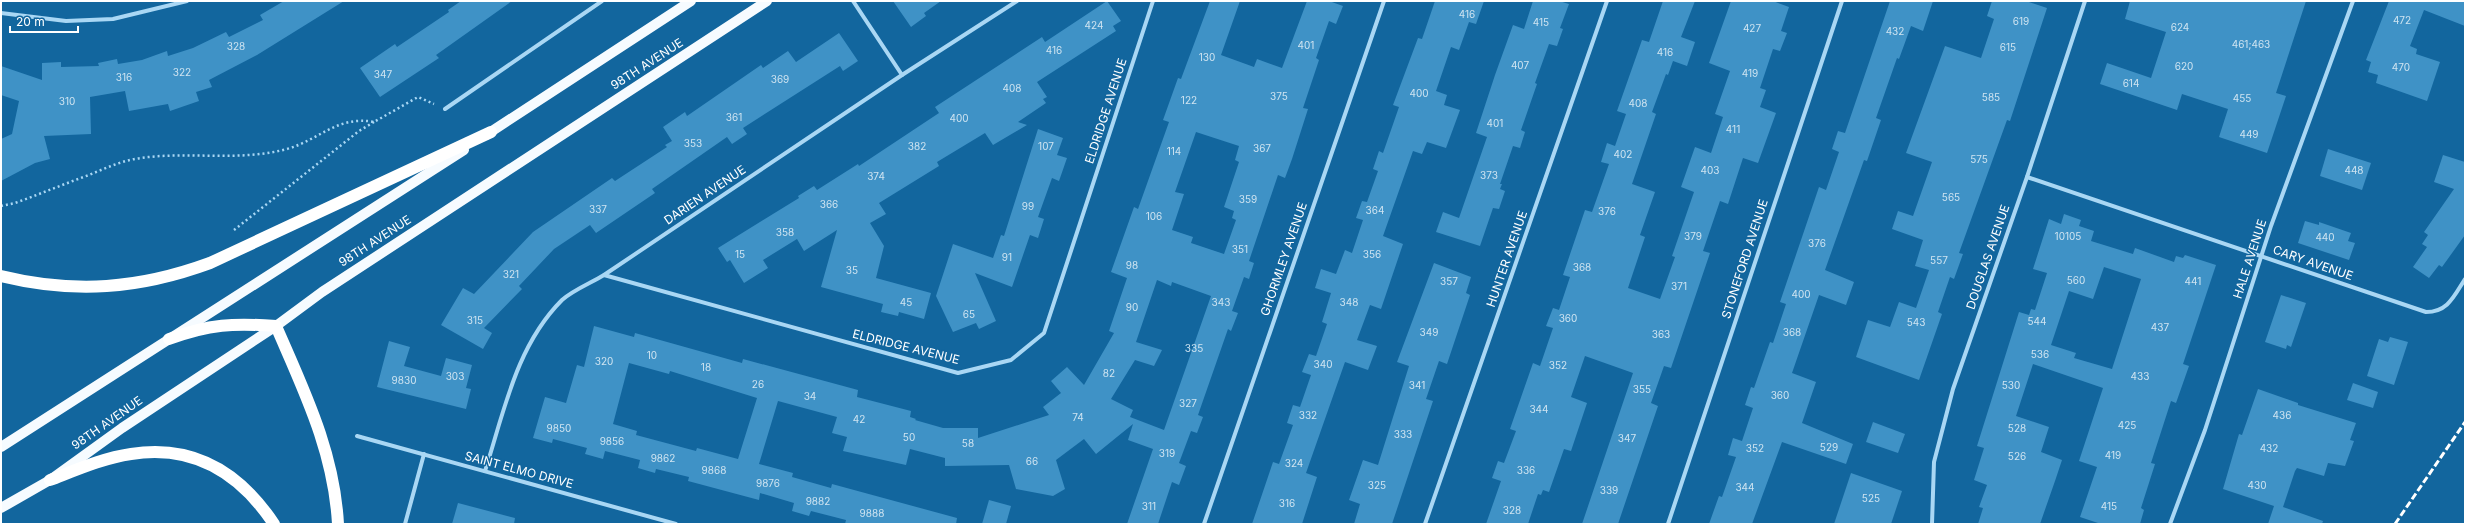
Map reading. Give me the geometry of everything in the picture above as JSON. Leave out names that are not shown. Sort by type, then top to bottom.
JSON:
[{"type":"highway","points":[[1,276],[53,286],[82,288],[111,287],[168,277],[210,263],[491,132]]},
{"type":"highway","points":[[169,340],[197,328],[212,326],[248,324],[276,326],[317,420],[333,482],[338,524]]},
{"type":"highway","points":[[50,480],[103,460],[130,454],[157,451],[187,455],[214,466],[239,482],[259,502],[274,524]]},
{"type":"main road","points":[[1,447],[491,132],[691,1]]},
{"type":"main road","name":"98TH AVENUE","points":[[1,508],[50,480],[122,428],[276,326],[322,292],[767,1]]},
{"type":"street","points":[[1,13],[66,20],[113,20],[187,1]]},
{"type":"street","points":[[445,109],[602,1]]},
{"type":"street","points":[[853,1],[902,75]]},
{"type":"street","name":"DARIEN AVENUE","points":[[485,471],[517,369],[534,334],[563,299],[604,275],[902,75],[1018,1]]},
{"type":"street","name":"ELDRIDGE AVENUE","points":[[604,275],[958,373],[1011,360],[1044,333],[1153,1]]},
{"type":"street","name":"GHORMLEY AVENUE","points":[[1204,524],[1384,1]]},
{"type":"street","name":"HUNTER AVENUE","points":[[1425,524],[1607,1]]},
{"type":"street","name":"STONEFORD AVENUE","points":[[1668,524],[1842,1]]},
{"type":"street","name":"DOUGLAS AVENUE","points":[[1932,524],[1934,462],[1953,389],[2027,177],[2085,1]]},
{"type":"street","name":"HALE AVENUE","points":[[2170,524],[2205,430],[2261,256],[2353,1]]},
{"type":"street","name":"CARY AVENUE","points":[[2027,177],[2426,312],[2437,312],[2448,306],[2465,279]]},
{"type":"street","name":"SAINT ELMO DRIVE","points":[[357,436],[676,524]]},
{"type":"street","points":[[405,524],[424,454]]},
{"type":"path","points":[[234,230],[360,131],[374,122],[418,97],[445,109]]},
{"type":"path","points":[[1,206],[15,204],[126,161],[157,156],[258,154],[287,150],[343,122],[360,119],[374,122]]},
{"type":"building","points":[[284,1],[344,1],[257,55],[209,80],[212,87],[196,92],[199,101],[170,111],[168,104],[129,111],[125,91],[90,97],[91,134],[44,136],[50,159],[35,163],[1,181],[1,139],[12,134],[19,101],[1,95],[1,66],[42,80],[42,63],[61,62],[61,67],[99,66],[98,63],[117,59],[118,64],[142,60],[167,51],[168,56],[193,48],[226,32],[229,37],[263,20],[260,15]]},
{"type":"building","points":[[461,1],[512,1],[436,55],[439,58],[380,97],[360,68],[395,44],[397,47],[449,12],[448,10]]},
{"type":"building","points":[[893,1],[941,1],[924,13],[926,16],[911,27]]},
{"type":"building","points":[[1107,1],[1121,21],[1113,26],[1116,31],[1037,82],[1047,97],[1043,99],[1046,103],[1018,122],[1027,125],[993,145],[985,133],[937,162],[939,166],[879,203],[886,214],[870,223],[884,246],[876,278],[931,293],[924,319],[899,312],[898,316],[881,312],[883,304],[821,287],[837,230],[804,251],[797,239],[763,260],[768,268],[744,283],[730,260],[727,262],[718,248],[799,198],[798,196],[814,186],[817,190],[858,164],[859,166],[939,113],[935,107],[1042,37],[1045,42]]},
{"type":"building","points":[[1210,1],[1240,1],[1221,55],[1254,67],[1257,59],[1282,68],[1307,1],[1329,1],[1343,6],[1336,24],[1329,21],[1316,58],[1319,60],[1303,108],[1308,109],[1292,159],[1285,178],[1278,175],[1249,261],[1254,263],[1249,279],[1244,277],[1232,311],[1238,313],[1231,331],[1228,329],[1198,415],[1203,417],[1197,433],[1191,431],[1179,463],[1186,466],[1179,485],[1172,482],[1158,524],[1127,524],[1153,449],[1128,440],[1133,424],[1096,454],[1084,439],[1056,460],[1065,489],[1053,496],[1016,489],[1009,465],[945,466],[945,458],[910,449],[906,465],[843,451],[847,437],[832,433],[837,417],[778,401],[759,464],[793,473],[792,477],[831,488],[832,484],[957,518],[956,524],[845,524],[846,520],[811,511],[809,516],[792,511],[794,503],[760,493],[759,500],[688,481],[689,477],[656,469],[655,473],[638,468],[640,460],[605,451],[603,459],[585,454],[587,448],[553,439],[552,443],[533,438],[545,397],[566,403],[577,365],[584,367],[594,326],[634,337],[635,333],[742,363],[743,359],[858,390],[857,397],[911,411],[910,417],[916,419],[915,420],[943,428],[978,428],[978,438],[1049,415],[1043,407],[1061,393],[1051,381],[1067,367],[1084,385],[1114,333],[1109,331],[1127,278],[1111,272],[1134,207],[1138,209],[1169,122],[1163,120],[1178,78],[1181,79]],"holes":[[[1196,132],[1239,146],[1235,160],[1239,162],[1224,207],[1234,211],[1232,218],[1236,220],[1224,254],[1191,243],[1193,237],[1172,230],[1184,194],[1175,192]],[[1157,280],[1171,286],[1172,282],[1211,296],[1164,430],[1130,417],[1133,410],[1111,399],[1135,360],[1154,366],[1162,350],[1136,342]],[[629,363],[669,374],[670,371],[757,398],[738,459],[697,448],[696,451],[636,435],[637,431],[613,424]]]},
{"type":"building","points":[[1435,1],[1484,1],[1476,24],[1469,22],[1459,50],[1451,47],[1436,91],[1447,95],[1444,105],[1460,110],[1446,148],[1427,142],[1422,154],[1413,151],[1383,236],[1403,244],[1381,309],[1370,305],[1357,340],[1377,346],[1368,370],[1345,362],[1306,473],[1317,477],[1302,524],[1252,524],[1273,462],[1279,464],[1293,425],[1287,423],[1293,405],[1300,407],[1311,375],[1302,372],[1309,354],[1316,356],[1327,324],[1322,322],[1331,293],[1315,288],[1321,269],[1336,274],[1345,250],[1352,253],[1363,220],[1356,218],[1362,201],[1367,202],[1378,171],[1373,169],[1379,151],[1383,153],[1399,107],[1393,105],[1418,38],[1422,39]]},
{"type":"building","points":[[1533,1],[1559,1],[1569,4],[1560,28],[1563,29],[1557,46],[1549,44],[1535,83],[1537,84],[1521,130],[1525,132],[1520,148],[1513,146],[1500,184],[1502,184],[1500,189],[1505,191],[1499,209],[1493,208],[1480,246],[1436,232],[1443,212],[1459,218],[1487,137],[1476,133],[1495,75],[1513,25],[1524,29]]},
{"type":"building","points":[[1663,1],[1695,1],[1681,37],[1695,42],[1687,66],[1673,61],[1668,75],[1666,74],[1652,112],[1656,114],[1632,184],[1655,192],[1640,235],[1645,237],[1628,288],[1660,299],[1675,257],[1672,256],[1694,192],[1681,187],[1695,147],[1711,153],[1723,117],[1715,114],[1730,71],[1709,63],[1731,1],[1773,1],[1789,7],[1781,31],[1787,33],[1780,51],[1773,49],[1760,88],[1766,90],[1760,107],[1776,113],[1758,163],[1743,158],[1728,204],[1720,201],[1703,251],[1710,253],[1671,368],[1664,366],[1651,403],[1658,406],[1618,524],[1582,524],[1633,373],[1585,356],[1571,397],[1587,403],[1571,451],[1564,449],[1549,492],[1543,490],[1541,495],[1538,494],[1528,524],[1486,524],[1501,481],[1492,478],[1498,461],[1504,463],[1516,431],[1510,429],[1533,363],[1540,366],[1553,328],[1546,326],[1553,308],[1559,310],[1570,277],[1563,275],[1585,210],[1592,212],[1609,164],[1601,162],[1607,143],[1615,146],[1626,114],[1617,111],[1642,40],[1649,42]]},
{"type":"building","points":[[1890,1],[1933,1],[1923,31],[1911,26],[1899,59],[1897,58],[1876,118],[1881,120],[1867,161],[1864,160],[1825,270],[1854,282],[1846,305],[1819,295],[1792,373],[1816,382],[1802,423],[1853,444],[1846,464],[1782,442],[1752,524],[1709,524],[1719,496],[1722,497],[1736,457],[1728,455],[1733,438],[1742,441],[1753,408],[1745,405],[1751,387],[1754,388],[1770,342],[1773,343],[1786,304],[1780,302],[1819,187],[1826,190],[1839,152],[1832,149],[1838,131],[1845,133]]},
{"type":"building","points":[[1992,1],[2026,1],[2047,8],[2010,121],[2007,120],[1959,253],[1963,254],[1954,279],[1950,277],[1938,312],[1942,314],[1919,380],[1856,357],[1868,320],[1890,327],[1899,302],[1916,308],[1929,270],[1915,266],[1923,240],[1892,229],[1898,211],[1913,216],[1932,162],[1906,153],[1945,46],[1981,58],[1994,19],[1987,16]]},
{"type":"building","points":[[2130,1],[2306,1],[2276,93],[2286,96],[2267,153],[2219,137],[2228,109],[2182,94],[2177,110],[2100,84],[2107,63],[2151,78],[2166,32],[2125,19]]},
{"type":"building","points":[[2389,1],[2465,1],[2465,26],[2424,10],[2410,46],[2417,49],[2416,54],[2440,62],[2427,101],[2376,83],[2378,75],[2368,72],[2371,62],[2366,60]]},
{"type":"building","points":[[839,33],[858,61],[843,71],[840,66],[743,128],[747,134],[732,144],[727,137],[652,189],[655,193],[596,233],[590,225],[554,249],[519,286],[522,289],[484,328],[492,333],[483,349],[441,325],[463,288],[474,294],[533,232],[612,178],[615,181],[667,147],[665,145],[672,141],[663,127],[685,112],[687,116],[761,65],[763,68],[788,51],[796,62]]},
{"type":"building","points":[[1038,129],[1063,138],[1057,155],[1067,158],[1059,181],[1052,178],[1038,217],[1044,219],[1038,238],[1030,235],[1012,287],[975,273],[996,321],[979,329],[976,323],[953,332],[936,296],[953,244],[993,258],[1001,235],[1004,236]]},
{"type":"building","points":[[2328,149],[2371,163],[2362,190],[2320,176]]},
{"type":"building","points":[[2443,155],[2465,162],[2465,235],[2442,267],[2439,265],[2429,278],[2413,267],[2427,247],[2422,244],[2428,235],[2424,232],[2454,189],[2434,182]]},
{"type":"building","points":[[2064,214],[2081,220],[2079,226],[2094,231],[2091,241],[2133,254],[2135,248],[2174,262],[2176,256],[2183,258],[2185,255],[2216,265],[2183,364],[2189,366],[2176,403],[2171,401],[2151,463],[2155,464],[2141,508],[2144,510],[2140,524],[2101,524],[2080,517],[2097,467],[2079,461],[2103,388],[2033,364],[2016,416],[2049,427],[2041,452],[2062,460],[2055,481],[2040,524],[1978,524],[1983,508],[1979,507],[1987,485],[1974,480],[1984,448],[1977,446],[2019,312],[2029,315],[2031,309],[2035,310],[2047,273],[2033,269],[2049,219],[2061,224]],"holes":[[[2104,267],[2141,279],[2112,369],[2074,358],[2076,353],[2051,345],[2069,291],[2093,299]]]},
{"type":"building","points":[[2305,221],[2319,225],[2319,222],[2351,233],[2348,241],[2355,243],[2349,260],[2298,243]]},
{"type":"building","points":[[1434,263],[1471,277],[1466,293],[1470,295],[1447,364],[1439,361],[1426,399],[1433,401],[1392,524],[1354,524],[1360,504],[1349,500],[1363,460],[1378,465],[1409,366],[1397,362]]},
{"type":"building","points":[[2281,295],[2306,303],[2291,347],[2287,345],[2286,349],[2265,342]]},
{"type":"building","points":[[2390,337],[2408,342],[2394,385],[2367,376],[2379,339],[2388,342]]},
{"type":"building","points":[[389,341],[410,347],[404,366],[441,376],[446,358],[472,365],[466,388],[471,389],[466,409],[377,387]]},
{"type":"building","points":[[2353,383],[2378,392],[2373,408],[2347,400]]},
{"type":"building","points":[[2258,389],[2298,403],[2298,405],[2356,423],[2350,440],[2354,441],[2345,466],[2328,463],[2324,476],[2297,468],[2295,471],[2283,507],[2323,521],[2322,524],[2268,524],[2274,506],[2223,489],[2239,434],[2242,435]]},
{"type":"building","points":[[1873,422],[1905,434],[1898,453],[1866,442]]},
{"type":"building","points":[[1851,473],[1902,491],[1891,524],[1834,524]]},
{"type":"building","points":[[989,500],[1011,506],[1006,524],[982,524]]},
{"type":"building","points":[[458,503],[515,518],[514,524],[452,524]]},
{"type":"railway","points":[[2395,524],[2465,422]]}]
